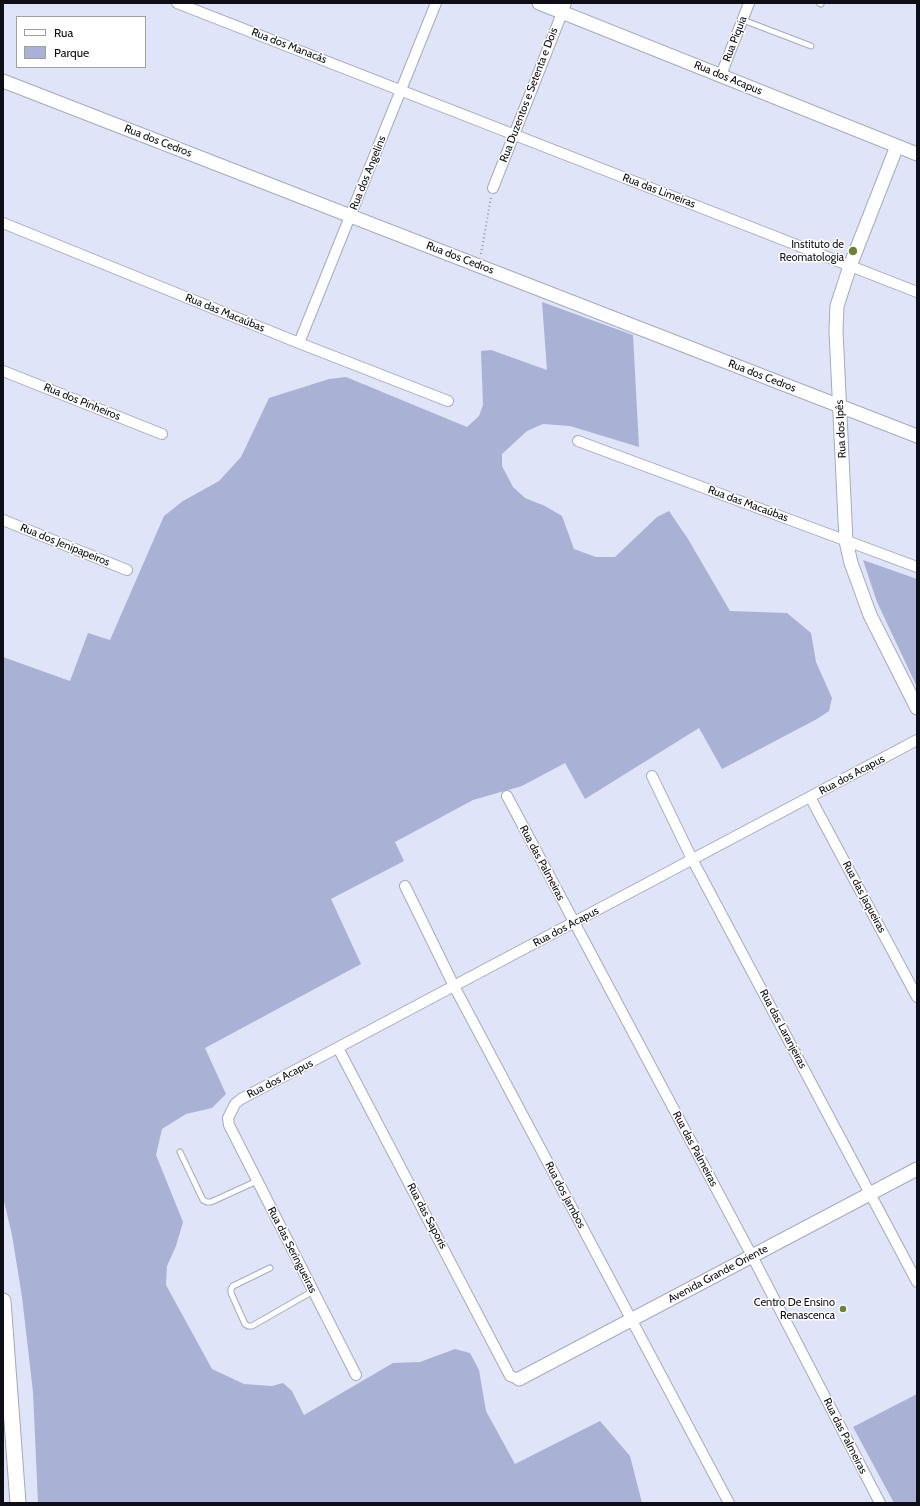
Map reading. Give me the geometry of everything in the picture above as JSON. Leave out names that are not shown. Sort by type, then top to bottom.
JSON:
[{"type":"main road","points":[[3,1301],[18,1503]]},
{"type":"street","name":"Rua dos Manacás","points":[[177,3],[402,89]]},
{"type":"street","name":"Rua dos Angelins","points":[[299,344],[436,3]]},
{"type":"street","name":"Rua dos Acapus","points":[[539,3],[564,7],[721,75],[917,154]]},
{"type":"street","name":"Rua Piquia","points":[[721,75],[749,3]]},
{"type":"street","name":"Rua Duzentos e Setenta e Dois","points":[[493,188],[564,7]]},
{"type":"street","name":"Rua dos Cedros","points":[[3,80],[917,436]]},
{"type":"street","name":"Rua das Limeiras","points":[[402,89],[917,292]]},
{"type":"street","name":"Rua dos Ipês","points":[[897,146],[850,266],[837,306],[836,317],[839,406],[846,541],[857,584],[870,615],[917,708]]},
{"type":"street","name":"Rua das Macaúbas","points":[[3,223],[299,344],[448,401]]},
{"type":"street","name":"Rua dos Pinheiros","points":[[3,371],[162,434]]},
{"type":"street","name":"Rua das Macaúbas","points":[[578,441],[917,567]]},
{"type":"street","name":"Rua dos Jenipapeiros","points":[[4,522],[127,570]]},
{"type":"street","name":"Rua dos Acapus","points":[[229,1125],[228,1118],[231,1110],[241,1099],[917,740]]},
{"type":"street","name":"Rua das Laranjeiras","points":[[652,776],[692,860],[871,1193],[917,1282]]},
{"type":"street","name":"Rua das Palmeiras","points":[[507,796],[752,1256],[880,1503]]},
{"type":"street","name":"Rua das Jaqueiras","points":[[810,797],[917,997]]},
{"type":"street","name":"Rua dos Jambos","points":[[405,886],[454,986],[729,1503]]},
{"type":"street","name":"Rua das Saporis","points":[[338,1048],[510,1376],[519,1379]]},
{"type":"street","name":"Rua das Seringueiras","points":[[229,1125],[356,1375]]},
{"type":"street","name":"Avenida Grande Oriente","points":[[519,1379],[917,1169]]},
{"type":"lane","points":[[743,20],[810,46]]},
{"type":"lane","points":[[180,1152],[203,1200],[207,1202],[211,1202],[257,1181]]},
{"type":"lane","points":[[270,1268],[233,1286],[231,1289],[231,1293],[245,1324],[248,1326],[252,1326],[313,1291]]},
{"type":"path","points":[[478,266],[493,188]]},
{"type":"green space","points":[[542,302],[633,335],[639,447],[570,426],[543,424],[527,431],[502,454],[502,466],[513,487],[525,498],[545,506],[562,516],[574,549],[596,557],[615,557],[657,517],[669,511],[688,539],[730,611],[787,613],[811,633],[816,662],[832,698],[829,711],[817,719],[722,769],[699,728],[585,799],[565,763],[522,786],[473,800],[395,842],[404,861],[331,899],[361,964],[205,1048],[226,1094],[212,1108],[186,1114],[162,1129],[156,1155],[183,1222],[176,1246],[167,1266],[166,1285],[212,1369],[244,1384],[272,1386],[283,1383],[292,1391],[304,1415],[393,1363],[420,1362],[455,1349],[470,1353],[479,1370],[486,1411],[515,1464],[600,1421],[630,1456],[642,1503],[38,1503],[33,1392],[22,1297],[12,1235],[3,1197],[3,657],[70,681],[88,633],[110,640],[164,516],[183,501],[219,481],[241,457],[269,398],[329,379],[346,377],[467,427],[479,416],[483,405],[481,351],[491,350],[547,370]]},
{"type":"green space","points":[[863,560],[917,579],[917,687],[877,602]]},
{"type":"green space","points":[[917,1394],[917,1503],[894,1503],[853,1427]]},
{"type":"place","name":"Instituto de Reomatologia","points":[[853,251]]},
{"type":"place","name":"Centro De Ensino Renascenca","points":[[843,1309]]}]
